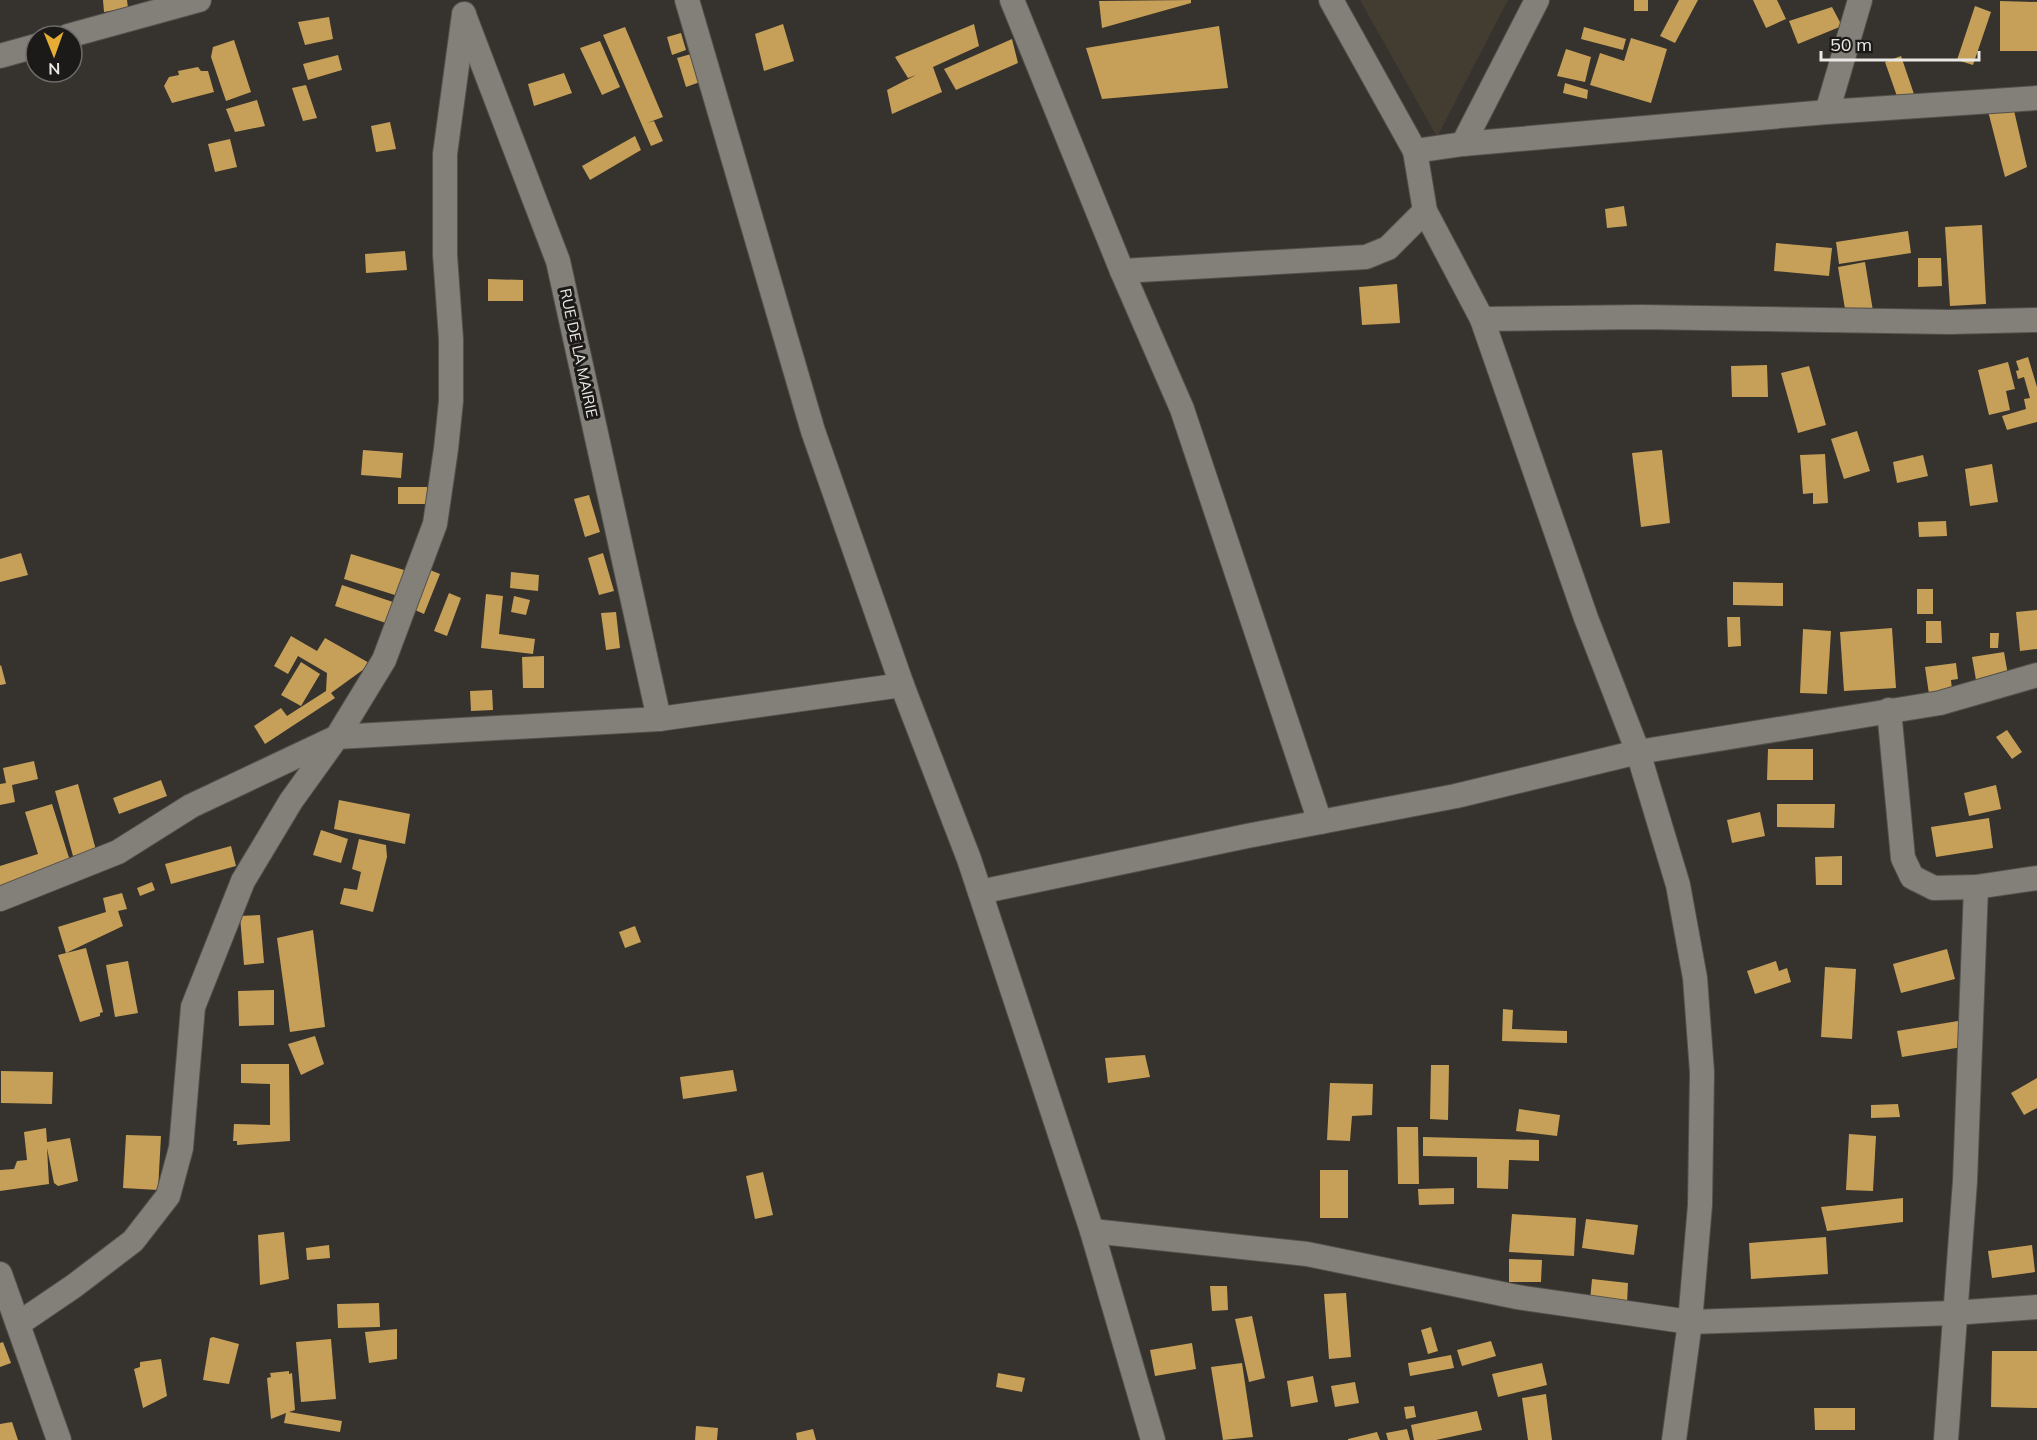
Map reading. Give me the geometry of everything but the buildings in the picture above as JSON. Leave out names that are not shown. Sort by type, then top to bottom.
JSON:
[{"type":"street","points":[[84,32],[199,0]]},
{"type":"street","points":[[687,0],[813,431],[902,685],[980,892],[1092,1231],[1153,1440]]},
{"type":"street","points":[[1012,0],[1122,271],[1182,409],[1320,822]]},
{"type":"street","points":[[1331,0],[1415,151],[1425,211],[1482,319],[1586,618],[1638,752],[1678,885],[1695,978],[1701,1072],[1700,1205],[1690,1322],[1674,1440]]},
{"type":"street","points":[[1463,144],[1537,0]]},
{"type":"street","points":[[1827,112],[1860,0]]},
{"type":"street","points":[[18,1324],[75,1286],[133,1241],[168,1196],[181,1148],[193,1007],[243,881],[291,801],[337,737],[384,660],[435,524],[452,401],[451,339],[445,255],[446,154],[460,7]]},
{"type":"street","name":"RUE DE LA MAIRIE","points":[[460,7],[558,261],[659,719]]},
{"type":"street","points":[[0,56],[24,49]]},
{"type":"street","points":[[1415,151],[1463,144],[1827,112],[2037,98]]},
{"type":"street","points":[[1122,271],[1366,257],[1388,248],[1425,211]]},
{"type":"street","points":[[1482,319],[1641,317],[1949,322],[2037,320]]},
{"type":"street","points":[[980,892],[1456,796],[1638,752],[1940,703],[2037,675]]},
{"type":"street","points":[[0,899],[118,852],[191,806],[337,737],[659,719],[902,685]]},
{"type":"street","points":[[1889,710],[1903,858],[1912,877],[1934,888],[1976,887],[2037,878]]},
{"type":"street","points":[[1946,1440],[1953,1313],[1965,1181],[1976,887]]},
{"type":"street","points":[[1092,1231],[1307,1254],[1517,1297],[1690,1322],[1953,1313],[2037,1307]]},
{"type":"street","points":[[0,1274],[59,1440]]},
{"type":"shaded area","points":[[1360,0],[1508,0],[1437,137]]}]
